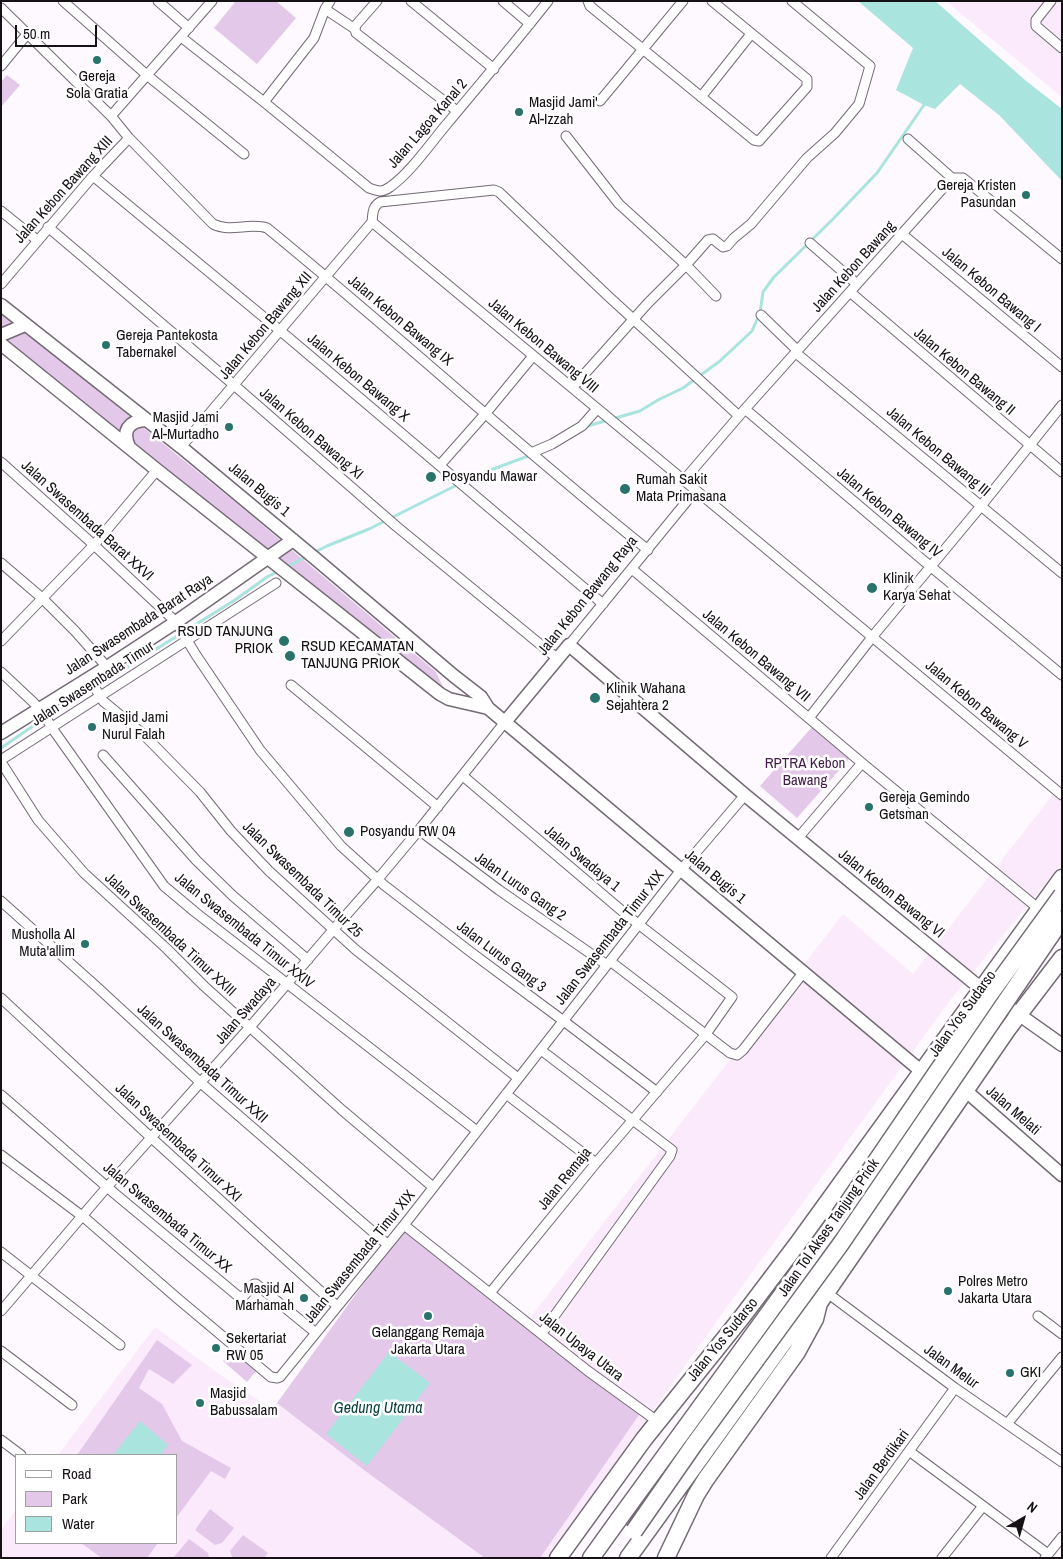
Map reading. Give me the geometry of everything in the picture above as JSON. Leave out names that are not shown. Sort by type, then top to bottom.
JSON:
[{"type":"highway","name":"Jalan Yos Sudarso","points":[[558,1558],[657,1421],[742,1317],[828,1201],[1062,878]]},
{"type":"highway","name":"Jalan Tol Akses Tanjung Priok","points":[[591,1558],[832,1226],[990,994],[1062,895]]},
{"type":"highway","name":"Jalan Tol Akses Tanjung Priok","points":[[616,1558],[639,1534],[693,1446],[837,1250],[1062,919]]},
{"type":"highway","points":[[1020,935],[1022,952],[1032,964],[1046,969],[1060,961]]},
{"type":"highway","points":[[628,1558],[639,1534],[730,1416],[796,1325],[823,1298],[1019,1014],[1060,961]]},
{"type":"highway","points":[[855,1163],[859,1179],[870,1190],[878,1194],[894,1194]]},
{"type":"highway","points":[[828,1201],[842,1199],[855,1203],[864,1214],[868,1227],[867,1234]]},
{"type":"highway","points":[[666,1558],[706,1478],[797,1352],[815,1319],[823,1298]]},
{"type":"street","points":[[63,1],[148,76],[244,154]]},
{"type":"street","points":[[158,1],[189,28]]},
{"type":"street","points":[[111,116],[212,1]]},
{"type":"street","points":[[355,30],[356,25],[377,1]]},
{"type":"street","points":[[411,1],[494,69]]},
{"type":"street","points":[[503,1],[530,24]]},
{"type":"street","name":"Jalan Lagoa Kanal 2","points":[[181,37],[369,188],[377,192],[389,188],[405,173],[494,69],[548,1]]},
{"type":"street","points":[[588,1],[590,6],[642,49],[754,140],[759,141],[807,87],[807,80],[712,1]]},
{"type":"street","points":[[600,101],[683,1]]},
{"type":"street","points":[[572,388],[708,240],[713,239],[725,248],[751,224],[807,158],[835,133],[859,104],[870,66],[792,1]]},
{"type":"street","points":[[1051,1],[1036,20],[1036,26],[1062,48]]},
{"type":"street","points":[[264,102],[314,38],[327,5],[356,33],[457,111]]},
{"type":"street","name":"Jalan Kebon Bawang IX","points":[[1,8],[111,116],[129,138],[213,224],[222,228],[261,226],[267,228],[648,550]]},
{"type":"street","points":[[1,66],[28,33]]},
{"type":"street","points":[[701,97],[751,34]]},
{"type":"street","points":[[566,136],[619,204],[686,265],[716,296]]},
{"type":"street","name":"Jalan Kebon Bawang XIII","points":[[1,284],[48,227],[129,138]]},
{"type":"street","points":[[908,139],[952,178],[963,178],[1062,259]]},
{"type":"street","name":"Jalan Kebon Bawang X","points":[[93,176],[280,330],[603,604]]},
{"type":"street","name":"Jalan Kebon Bawang","points":[[684,480],[952,178]]},
{"type":"street","name":"Jalan Kebon Bawang XII","points":[[181,447],[372,222],[375,205],[380,202],[494,190],[500,192],[634,319]]},
{"type":"street","points":[[1,211],[37,240]]},
{"type":"street","name":"Jalan Kebon Bawang VIII","points":[[372,222],[598,411],[696,490]]},
{"type":"street","name":"Jalan Kebon Bawang XI","points":[[48,227],[396,526],[558,659]]},
{"type":"street","name":"Jalan Kebon Bawang I","points":[[902,234],[1062,367]]},
{"type":"street","points":[[810,243],[857,284]]},
{"type":"street","name":"Jalan Kebon Bawang II","points":[[850,292],[1062,472]]},
{"type":"street","name":"Jalan Bugis 1","points":[[1,305],[181,447],[317,560],[481,697],[488,708],[921,1071]]},
{"type":"street","name":"Jalan Kebon Bawang III","points":[[760,315],[797,352],[1062,573]]},
{"type":"street","name":"Jalan Kebon Bawang IV","points":[[634,319],[700,381],[931,566],[1062,675]]},
{"type":"street","points":[[1,334],[25,325]]},
{"type":"street","name":"Jalan Bugis 1","points":[[1,344],[294,579],[436,690],[449,699],[488,708]]},
{"type":"street","points":[[440,465],[533,356]]},
{"type":"street","points":[[809,718],[873,636],[1062,406]]},
{"type":"street","points":[[531,453],[552,444],[582,426],[598,411]]},
{"type":"street","points":[[129,447],[126,440],[126,432],[130,424],[138,420],[146,420]]},
{"type":"street","name":"Jalan Swasembada Barat XXVI","points":[[1,462],[94,544],[177,623],[186,639]]},
{"type":"street","points":[[1,641],[94,544],[157,470]]},
{"type":"street","name":"Jalan Kebon Bawang Raya","points":[[505,722],[696,490]]},
{"type":"street","name":"Jalan Kebon Bawang V","points":[[696,490],[1062,795]]},
{"type":"street","name":"Jalan Swasembada Barat Raya","points":[[1,733],[41,711],[90,680],[296,543]]},
{"type":"street","points":[[1,562],[42,598],[107,667]]},
{"type":"street","name":"Jalan Kebon Bawang VII","points":[[632,569],[1039,909]]},
{"type":"street","name":"Jalan Swasembada Timur","points":[[1,761],[50,725],[276,582]]},
{"type":"street","name":"Jalan Lurus Gang 3","points":[[186,639],[260,750],[341,846],[378,880],[657,1092]]},
{"type":"street","name":"Jalan Kebon Bawang VI","points":[[570,645],[745,795],[982,989],[1062,1046]]},
{"type":"street","name":"Jalan Swasembada Timur XXIV","points":[[1,672],[41,711],[164,886],[194,912],[477,1131]]},
{"type":"street","points":[[436,690],[440,692],[449,690],[454,683],[454,676]]},
{"type":"street","name":"Jalan Swasembada Timur 25","points":[[90,680],[104,701],[143,734],[200,792],[231,831],[269,871],[356,950],[518,1078]]},
{"type":"street","points":[[291,685],[438,806]]},
{"type":"street","name":"Jalan Swadaya","points":[[1,1311],[150,1137],[201,1083],[378,880],[505,722]]},
{"type":"street","points":[[102,755],[202,866],[233,896],[308,960]]},
{"type":"street","name":"Jalan Swasembada Timur XXIII","points":[[1,761],[38,820],[84,873],[342,1110],[433,1187]]},
{"type":"street","points":[[798,838],[862,763]]},
{"type":"street","name":"Jalan Swadaya 1","points":[[463,776],[628,916],[732,997]]},
{"type":"street","points":[[681,870],[745,795]]},
{"type":"street","name":"Jalan Lurus Gang 2","points":[[419,830],[499,890],[608,963],[730,1053],[737,1054],[743,1050],[804,973]]},
{"type":"street","name":"Jalan Swasembada Timur XIX","points":[[1,1155],[82,1216],[271,1377],[277,1378],[283,1375],[404,1225],[681,870]]},
{"type":"street","name":"Jalan Swasembada Timur XXII","points":[[1,901],[98,987],[201,1083],[387,1244]]},
{"type":"street","name":"Jalan Remaja","points":[[490,1293],[596,1163],[706,1034],[732,997]]},
{"type":"street","name":"Jalan Swasembada Timur XXI","points":[[1,998],[150,1137],[337,1306]]},
{"type":"street","points":[[541,1050],[672,1150],[672,1153],[542,1334]]},
{"type":"street","name":"Jalan Melati","points":[[966,1092],[1062,1175]]},
{"type":"street","points":[[506,1094],[596,1163]]},
{"type":"street","name":"Jalan Swasembada Timur XX","points":[[1,1096],[238,1296],[243,1297],[256,1284],[316,1333]]},
{"type":"street","points":[[404,1225],[490,1293]]},
{"type":"street","points":[[1,1252],[120,1345]]},
{"type":"street","name":"Jalan Upaya Utara","points":[[490,1293],[588,1371],[657,1421]]},
{"type":"street","name":"Jalan Melur","points":[[823,1298],[1062,1462]]},
{"type":"street","points":[[1038,1316],[1062,1334]]},
{"type":"street","points":[[1,1351],[72,1405]]},
{"type":"street","points":[[1007,1424],[1062,1357]]},
{"type":"street","name":"Jalan Berdikari","points":[[831,1558],[955,1388]]},
{"type":"street","points":[[1,1440],[20,1454]]},
{"type":"street","points":[[909,1451],[1046,1556],[1062,1537]]},
{"type":"street","points":[[942,1558],[983,1506]]},
{"type":"shaded area","points":[[946,1],[1062,1],[1062,97]]},
{"type":"shaded area","points":[[1062,783],[1062,863],[951,999],[729,1304],[548,1558],[1,1558],[1,1530],[15,1511],[15,1544],[178,1544],[178,1454],[59,1454],[155,1327],[219,1374],[272,1409],[403,1244],[519,1332],[843,914],[913,974]]},
{"type":"green space","points":[[236,1],[276,1],[296,18],[257,64],[214,28]]},
{"type":"green space","points":[[7,75],[20,85],[1,107],[1,82]]},
{"type":"green space","points":[[1,312],[240,506],[436,672],[443,687],[230,521],[1,338]]},
{"type":"green space","name":"RPTRA Kebon Bawang","points":[[812,727],[849,759],[797,818],[760,786]]},
{"type":"green space","name":"Gelanggang Remaja Jakarta Utara","points":[[403,1229],[641,1412],[540,1558],[485,1558],[364,1470],[277,1403]]},
{"type":"green space","points":[[157,1340],[192,1365],[173,1384],[149,1369],[139,1388],[162,1404],[182,1441],[231,1468],[225,1479],[211,1471],[178,1515],[178,1454],[78,1454]]},
{"type":"green space","points":[[232,1350],[257,1370],[247,1382],[223,1361]]},
{"type":"green space","points":[[210,1509],[234,1528],[222,1543],[215,1545],[195,1530]]},
{"type":"green space","points":[[243,1535],[268,1553],[264,1558],[232,1557],[230,1551]]},
{"type":"green space","points":[[189,1539],[208,1553],[209,1558],[174,1557]]},
{"type":"green space","points":[[82,1544],[157,1544],[147,1558],[102,1558]]},
{"type":"water","points":[[858,1],[935,1],[1025,80],[1062,109],[1062,181],[999,115],[960,84],[935,109],[896,90],[913,48]]},
{"type":"water","name":"Gedung Utama","points":[[389,1352],[430,1383],[367,1466],[326,1434]]},
{"type":"water","points":[[140,1421],[168,1445],[161,1454],[114,1454]]},
{"type":"waterway","points":[[585,428],[640,411],[683,388],[720,361],[752,331],[760,313],[763,292],[774,277],[877,173],[924,105]]},
{"type":"waterway","points":[[313,553],[369,529],[477,475],[531,455]]},
{"type":"waterway","points":[[284,568],[308,556]]},
{"type":"waterway","points":[[1,748],[279,571]]},
{"type":"place","name":"Gereja Sola Gratia","points":[[97,60]]},
{"type":"place","name":"Masjid Jami' Al-Izzah","points":[[519,112]]},
{"type":"place","name":"Gereja Kristen Pasundan","points":[[1026,195]]},
{"type":"place","name":"Gereja Pantekosta Tabernakel","points":[[106,345]]},
{"type":"place","name":"Masjid Jami Al-Murtadho","points":[[229,427]]},
{"type":"place","name":"Posyandu Mawar","points":[[431,477]]},
{"type":"place","name":"Rumah Sakit Mata Primasana","points":[[625,489]]},
{"type":"place","name":"Klinik Karya Sehat","points":[[872,588]]},
{"type":"place","name":"RSUD TANJUNG PRIOK","points":[[284,641]]},
{"type":"place","name":"RSUD KECAMATAN TANJUNG PRIOK","points":[[290,656]]},
{"type":"place","name":"Klinik Wahana Sejahtera 2","points":[[595,698]]},
{"type":"place","name":"Masjid Jami Nurul Falah","points":[[92,727]]},
{"type":"place","name":"Gereja Gemindo Getsman","points":[[869,807]]},
{"type":"place","name":"Posyandu RW 04","points":[[349,832]]},
{"type":"place","name":"Musholla Al Muta'allim","points":[[85,944]]},
{"type":"place","name":"Polres Metro Jakarta Utara","points":[[948,1291]]},
{"type":"place","name":"Masjid Al Marhamah","points":[[304,1298]]},
{"type":"place","name":"Gelanggang Remaja Jakarta Utara","points":[[428,1316]]},
{"type":"place","name":"Sekertariat RW 05","points":[[216,1348]]},
{"type":"place","name":"GKI","points":[[1010,1373]]},
{"type":"place","name":"Masjid Babussalam","points":[[200,1403]]}]
